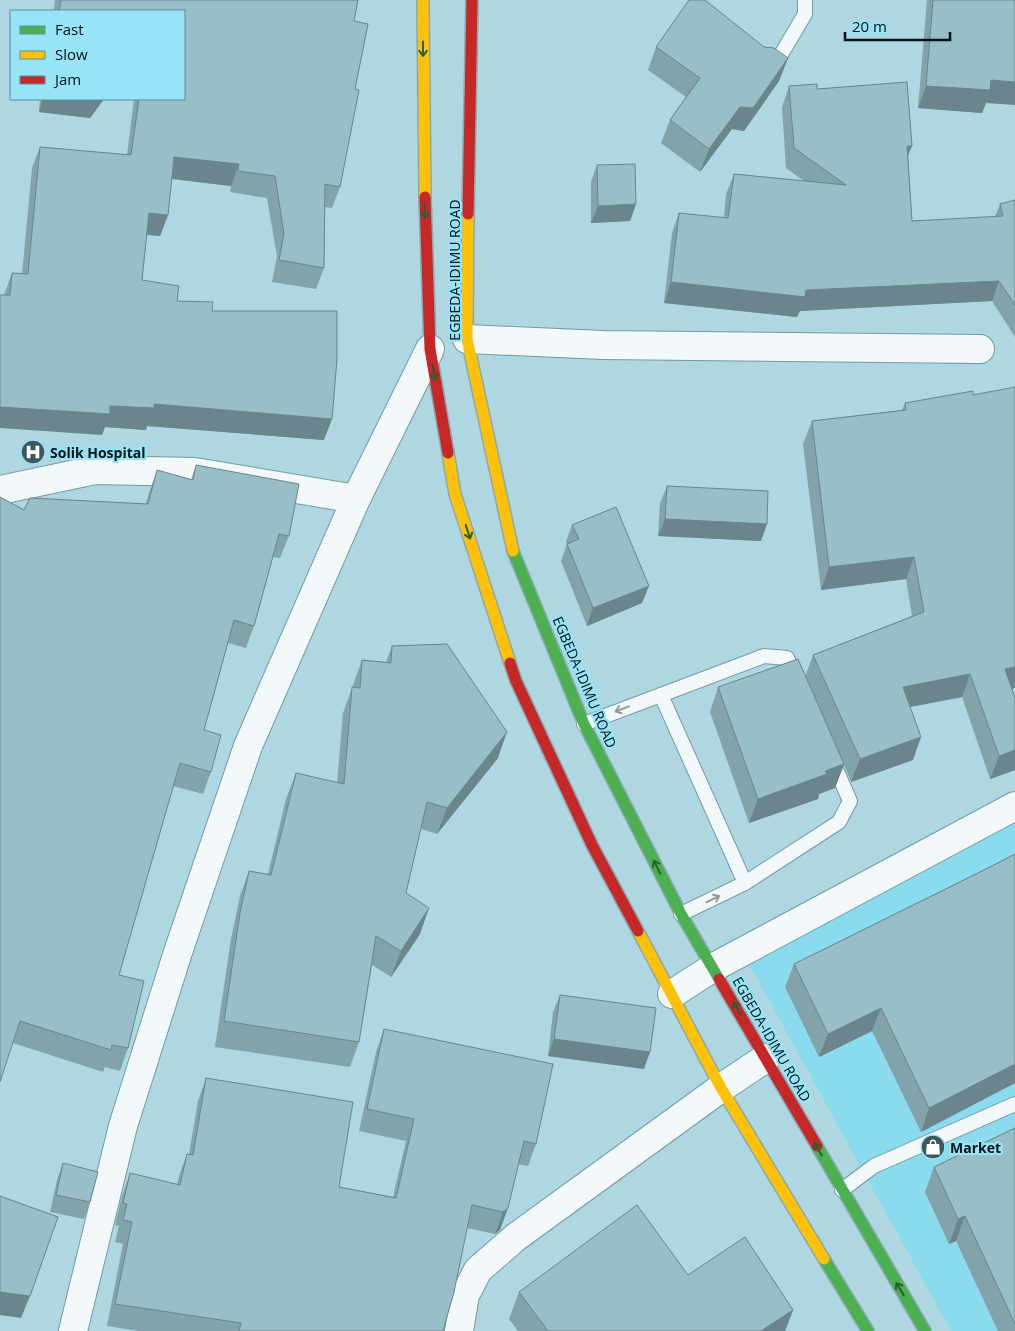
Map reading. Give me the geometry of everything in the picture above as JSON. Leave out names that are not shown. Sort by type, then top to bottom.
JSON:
[{"type":"main road","name":"EGBEDA-IDIMU ROAD","points":[[423,0],[423,140],[430,349],[456,494],[516,681],[592,845],[721,1088],[863,1329]]},
{"type":"main road","name":"EGBEDA-IDIMU ROAD","points":[[472,0],[468,108],[467,338],[510,543],[584,724],[681,914],[714,967],[925,1331]]},
{"type":"street","points":[[467,338],[612,346],[980,349]]},
{"type":"street","points":[[73,1331],[123,1126],[178,952],[248,746],[356,498],[430,349]]},
{"type":"street","points":[[0,490],[95,470],[195,472],[356,498]]},
{"type":"street","points":[[672,994],[714,967],[1015,806]]},
{"type":"street","points":[[459,1331],[465,1295],[478,1270],[516,1237],[721,1088],[766,1058]]},
{"type":"lane","points":[[754,57],[761,63],[771,62],[779,58],[805,14],[805,0]]},
{"type":"lane","points":[[584,724],[764,656],[787,658],[803,694]]},
{"type":"lane","points":[[661,695],[745,883]]},
{"type":"lane","points":[[681,914],[745,883],[840,822],[850,801],[826,748]]},
{"type":"lane","points":[[842,1190],[874,1166],[1015,1104]]},
{"type":"shaded area","name":"Market","points":[[1015,821],[1015,1331],[951,1331],[749,964]]},
{"type":"building","points":[[61,0],[358,0],[354,21],[368,24],[355,89],[359,90],[340,187],[325,184],[324,268],[279,260],[284,234],[275,176],[238,171],[239,164],[174,157],[168,215],[149,213],[142,280],[179,286],[177,301],[213,302],[212,311],[337,311],[337,359],[332,419],[154,404],[154,408],[110,406],[110,414],[0,407],[0,295],[10,295],[12,273],[28,274],[40,147],[131,155],[139,100],[185,100],[185,10],[59,10]]},
{"type":"building","points":[[689,0],[705,0],[764,47],[774,48],[788,58],[753,108],[740,107],[709,149],[670,120],[700,78],[656,47]]},
{"type":"building","points":[[933,0],[1015,0],[1015,82],[991,80],[990,90],[926,86]]},
{"type":"building","points":[[907,82],[912,146],[907,146],[912,221],[1003,216],[1000,204],[1015,200],[1015,305],[999,281],[806,290],[805,297],[671,282],[679,213],[728,218],[734,174],[846,185],[794,148],[789,86],[817,84],[817,89]]},
{"type":"building","points":[[635,164],[636,204],[598,206],[597,165]]},
{"type":"building","points":[[1015,387],[1015,667],[1005,669],[1015,698],[1015,750],[999,756],[970,674],[903,687],[921,737],[860,759],[813,655],[924,612],[914,557],[829,567],[812,421],[906,410],[905,403],[973,391],[973,395]]},
{"type":"building","points":[[196,465],[299,484],[289,536],[279,534],[254,626],[234,620],[204,730],[221,735],[211,772],[180,763],[119,975],[144,981],[128,1048],[112,1045],[111,1050],[20,1021],[0,1082],[0,497],[24,510],[30,498],[148,504],[157,470],[193,480]]},
{"type":"building","points":[[667,486],[768,491],[767,524],[665,519]]},
{"type":"building","points":[[616,507],[649,586],[593,608],[567,544],[579,539],[572,525]]},
{"type":"building","points":[[447,644],[507,732],[447,808],[427,802],[406,893],[429,908],[401,951],[376,936],[359,1042],[224,1021],[240,913],[249,871],[271,875],[296,773],[344,784],[352,687],[360,688],[362,660],[391,663],[392,646]]},
{"type":"building","points":[[798,659],[844,764],[825,771],[827,774],[758,799],[718,687]]},
{"type":"building","points":[[1015,854],[1015,1064],[929,1108],[881,1008],[828,1034],[794,964]]},
{"type":"building","points":[[560,995],[656,1008],[650,1052],[554,1039]]},
{"type":"building","points":[[384,1029],[553,1064],[536,1144],[524,1141],[508,1208],[503,1212],[472,1205],[454,1292],[443,1331],[239,1331],[241,1323],[115,1304],[132,1222],[123,1220],[127,1204],[123,1203],[130,1173],[180,1185],[187,1154],[193,1155],[206,1078],[353,1102],[339,1187],[396,1198],[414,1119],[367,1109]]},
{"type":"building","points":[[1015,1128],[1015,1324],[965,1216],[958,1219],[934,1167]]},
{"type":"building","points":[[63,1163],[98,1172],[90,1202],[56,1195]]},
{"type":"building","points":[[0,1196],[58,1217],[30,1296],[0,1292]]},
{"type":"building","points":[[637,1205],[688,1275],[745,1237],[793,1310],[761,1331],[548,1331],[519,1292]]},
{"type":"traffic: fast","points":[[513,551],[584,724],[681,914],[719,979]]},
{"type":"traffic: fast","points":[[817,1146],[925,1331]]},
{"type":"traffic: fast","points":[[824,1259],[868,1331]]},
{"type":"traffic: slow","points":[[423,0],[425,197]]},
{"type":"traffic: slow","points":[[468,214],[467,339],[513,551]]},
{"type":"traffic: slow","points":[[448,453],[455,494],[510,663]]},
{"type":"traffic: slow","points":[[638,931],[721,1088],[824,1259]]},
{"type":"traffic: jam","points":[[468,214],[472,0]]},
{"type":"traffic: jam","points":[[425,197],[430,349],[448,453]]},
{"type":"traffic: jam","points":[[510,663],[516,681],[592,845],[638,931]]},
{"type":"traffic: jam","points":[[719,979],[817,1146]]},
{"type":"place","name":"Solik Hospital","points":[[33,452]]},
{"type":"place","name":"Market","points":[[933,1147]]}]
